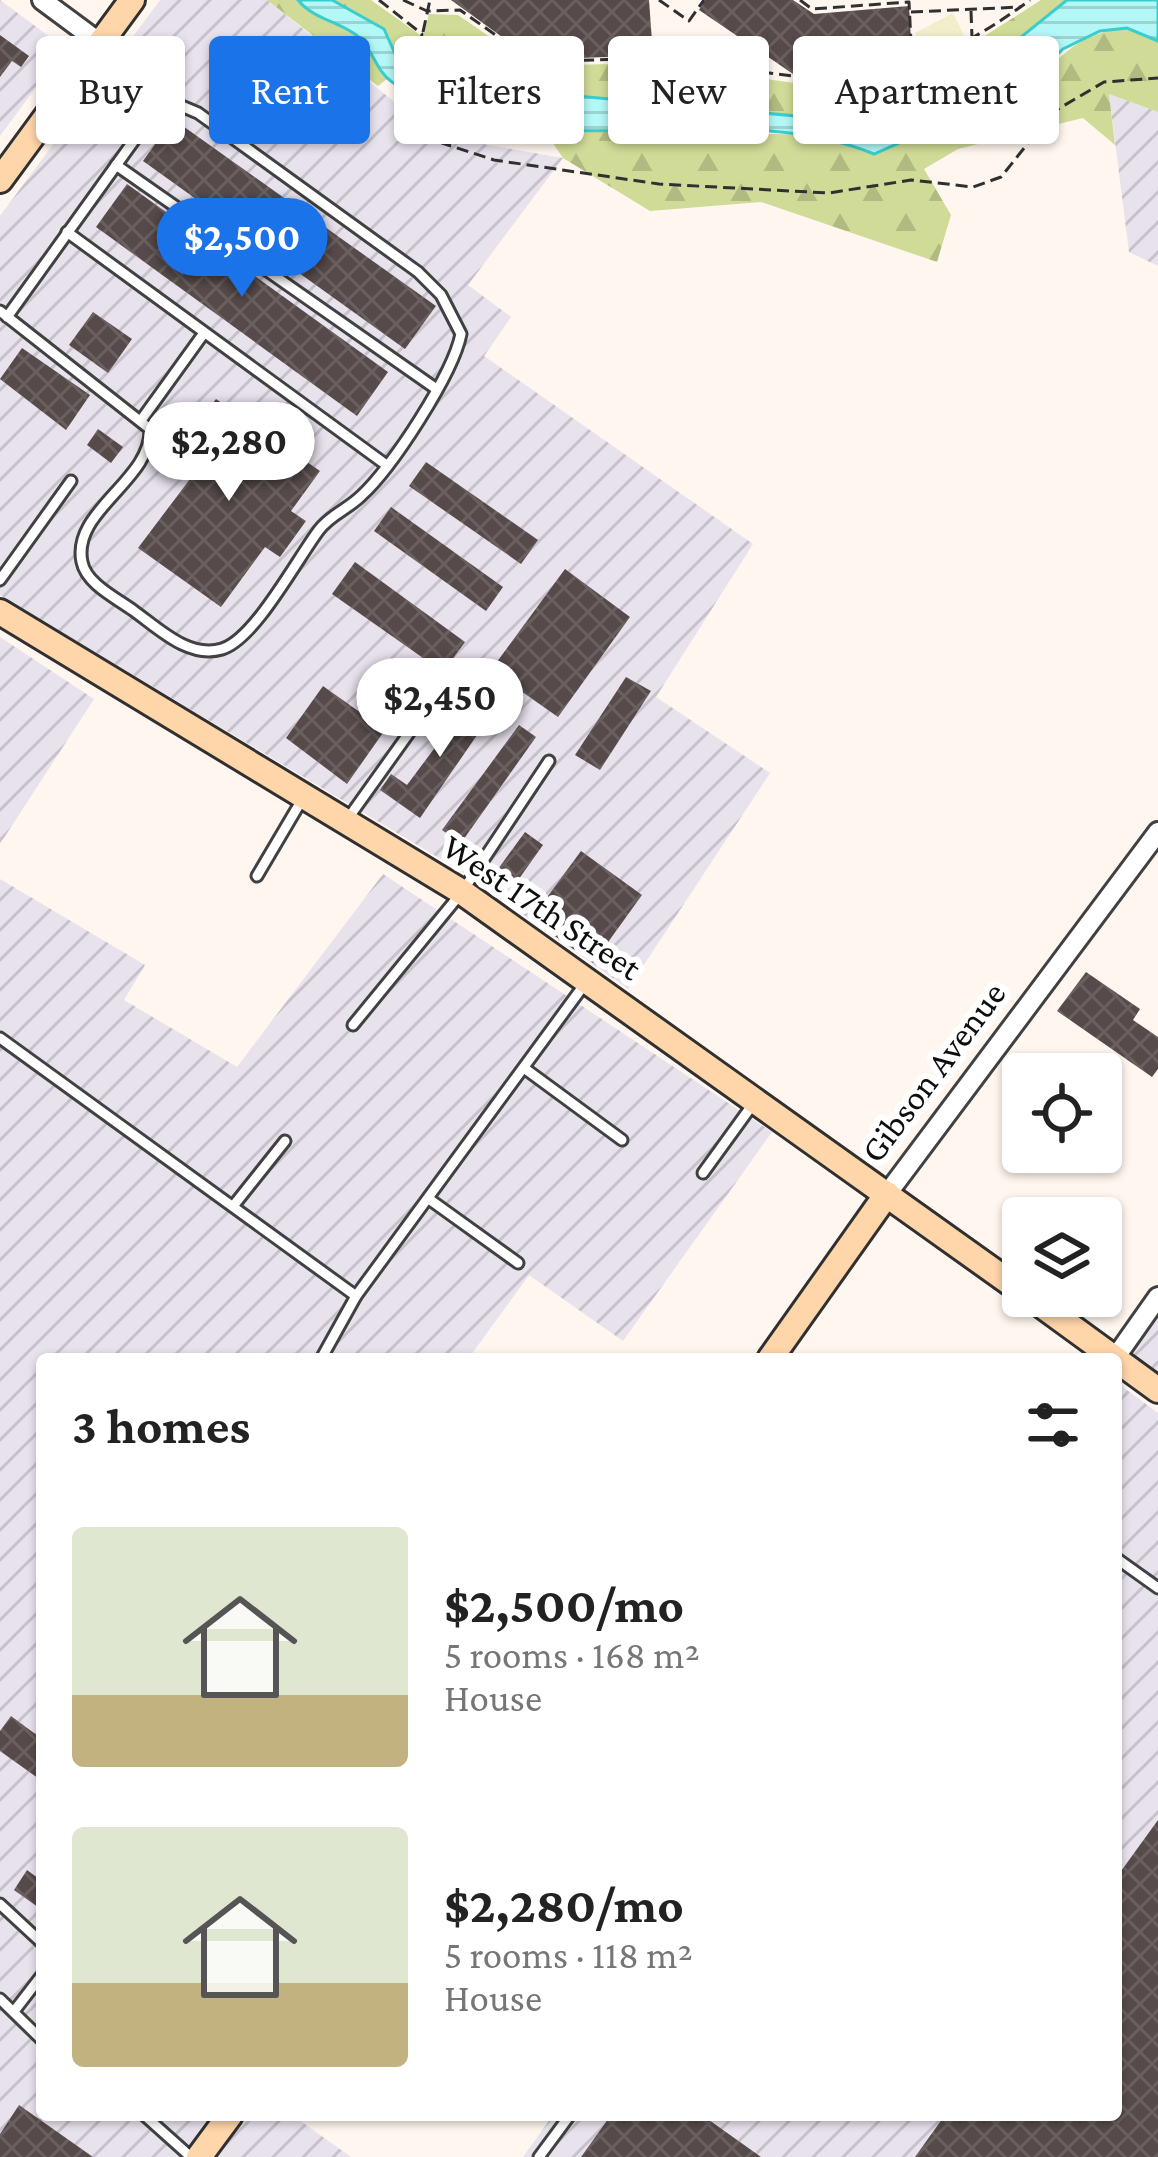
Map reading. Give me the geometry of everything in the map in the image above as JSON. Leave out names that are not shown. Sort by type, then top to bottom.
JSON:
[{"type":"street","points":[[42,0],[91,36]]},
{"type":"street","points":[[105,36],[132,0]]},
{"type":"street","points":[[0,180],[36,131]]},
{"type":"street","name":"West 17th Street","points":[[0,612],[462,892],[1002,1277]]},
{"type":"street","name":"Gibson Avenue","points":[[774,1353],[887,1193],[1158,832]]},
{"type":"street","points":[[1119,1353],[1158,1298]]},
{"type":"street","name":"West 17th Street","points":[[1058,1317],[1108,1353]]},
{"type":"street","name":"West 17th Street","points":[[1122,1363],[1158,1390]]},
{"type":"street","points":[[195,2157],[225,2121]]},
{"type":"lane","points":[[166,103],[198,113],[418,272],[441,295],[461,334],[435,388],[363,495],[318,531],[234,644],[208,652],[174,639],[103,588],[86,572],[81,559],[90,528],[148,447],[150,428],[4,314],[116,165],[166,103]]},
{"type":"lane","points":[[116,165],[435,388]]},
{"type":"lane","points":[[68,232],[386,464]]},
{"type":"lane","points":[[142,418],[205,333]]},
{"type":"lane","points":[[0,580],[71,481]]},
{"type":"lane","points":[[346,822],[399,744],[439,705]]},
{"type":"lane","points":[[353,1025],[462,892],[549,761]]},
{"type":"lane","points":[[257,876],[304,796]]},
{"type":"lane","points":[[324,1353],[356,1296],[588,981]]},
{"type":"lane","points":[[0,1038],[356,1296]]},
{"type":"lane","points":[[524,1068],[622,1140]]},
{"type":"lane","points":[[703,1173],[756,1100]]},
{"type":"lane","points":[[234,1205],[285,1141]]},
{"type":"lane","points":[[429,1199],[518,1263]]},
{"type":"lane","points":[[1122,1562],[1158,1588]]},
{"type":"lane","points":[[0,1904],[36,1937]]},
{"type":"lane","points":[[15,2010],[36,1983]]},
{"type":"lane","points":[[0,1999],[36,2033]]},
{"type":"lane","points":[[150,2121],[195,2157]]},
{"type":"lane","points":[[539,2157],[566,2121]]},
{"type":"path","points":[[379,0],[422,34]]},
{"type":"path","points":[[403,0],[428,11],[460,10],[533,62],[651,58],[793,76]]},
{"type":"path","points":[[430,0],[407,97],[407,116],[442,143],[494,160],[659,184],[829,193],[910,180],[973,187],[1001,177],[1053,112],[1104,82],[1158,78]]},
{"type":"path","points":[[659,0],[689,21],[704,0]]},
{"type":"path","points":[[800,0],[812,8],[909,2],[911,36]]},
{"type":"path","points":[[975,36],[1030,0]]},
{"type":"path","points":[[910,12],[1021,7]]},
{"type":"path","points":[[970,9],[972,36]]},
{"type":"path","points":[[939,10],[939,20]]},
{"type":"shaded area","points":[[0,0],[49,36],[36,36],[36,87],[0,136]]},
{"type":"shaded area","points":[[160,0],[267,0],[312,36],[209,36],[209,144],[370,144],[370,82],[394,102],[394,144],[483,144],[563,158],[468,285],[511,317],[484,356],[753,544],[656,697],[770,773],[628,989],[469,876],[0,595],[0,216],[53,144],[185,144],[185,36],[133,36]]},
{"type":"shaded area","points":[[953,13],[964,35],[916,36]]},
{"type":"shaded area","points":[[1109,94],[1158,112],[1158,266],[1129,252]]},
{"type":"shaded area","points":[[0,637],[94,699],[0,844]]},
{"type":"shaded area","points":[[383,874],[772,1132],[623,1341],[529,1275],[472,1353],[36,1353],[36,2121],[300,2121],[351,2157],[0,2157],[0,879],[145,965],[124,1000],[237,1067]]},
{"type":"shaded area","points":[[1158,1313],[1158,1379],[1127,1357]]},
{"type":"shaded area","points":[[1122,1386],[1158,1413],[1158,2157],[523,2157],[549,2121],[1122,2121]]},
{"type":"green space","points":[[267,0],[298,0],[357,36],[313,36]]},
{"type":"green space","points":[[332,0],[371,0],[422,36],[394,36],[394,51],[384,29]]},
{"type":"green space","points":[[1041,0],[1067,0],[1022,36],[985,36]]},
{"type":"green space","points":[[429,14],[458,15],[488,36],[423,36]]},
{"type":"green space","points":[[1127,28],[1158,41],[1158,112],[1109,94],[1115,145],[1083,118],[1059,124],[1059,58],[1080,42]]},
{"type":"green space","points":[[370,53],[387,79],[378,86],[370,80]]},
{"type":"green space","points":[[608,64],[608,99],[584,97],[584,65]]},
{"type":"green space","points":[[769,79],[793,83],[793,116],[769,114]]},
{"type":"green space","points":[[584,131],[608,131],[608,144],[769,144],[769,134],[793,134],[793,144],[849,144],[874,154],[899,144],[978,144],[958,149],[924,169],[951,215],[937,262],[761,202],[650,211],[563,158],[554,144],[584,144]]},
{"type":"water","points":[[298,0],[332,0],[384,29],[394,51],[394,83],[370,52],[370,36],[357,36]]},
{"type":"water","points":[[1067,0],[1158,0],[1158,41],[1127,28],[1100,31],[1059,53],[1059,36],[1022,36]]},
{"type":"water","points":[[584,97],[608,99],[608,130],[584,130]]},
{"type":"water","points":[[769,114],[793,116],[793,134],[769,132]]},
{"type":"water","points":[[840,144],[897,144],[874,154]]},
{"type":"building","points":[[451,0],[649,0],[652,36],[608,36],[608,57],[584,58],[584,36],[501,36]]},
{"type":"building","points":[[705,0],[793,0],[814,14],[909,6],[911,36],[793,36],[793,74],[769,58],[769,36],[737,36],[699,10]]},
{"type":"building","points":[[0,35],[29,56],[21,67],[12,61],[0,77]]},
{"type":"building","points":[[185,128],[436,306],[405,349],[143,161],[155,144],[185,144]]},
{"type":"building","points":[[127,184],[388,372],[357,416],[96,227]]},
{"type":"building","points":[[93,312],[132,339],[108,373],[69,345]]},
{"type":"building","points":[[22,348],[90,395],[66,430],[0,379]]},
{"type":"building","points":[[216,399],[320,471],[291,511],[306,521],[280,557],[265,547],[221,607],[138,548],[190,479],[168,463]]},
{"type":"building","points":[[98,429],[123,447],[111,463],[87,445]]},
{"type":"building","points":[[426,462],[538,540],[521,564],[409,486]]},
{"type":"building","points":[[391,507],[503,587],[486,611],[374,531]]},
{"type":"building","points":[[355,562],[465,642],[443,672],[332,594]]},
{"type":"building","points":[[565,569],[630,617],[558,717],[491,670]]},
{"type":"building","points":[[626,677],[651,691],[600,770],[575,755]]},
{"type":"building","points":[[323,686],[385,730],[347,784],[286,738]]},
{"type":"building","points":[[475,694],[495,709],[420,818],[380,790],[391,774],[407,785]]},
{"type":"building","points":[[519,725],[536,737],[461,843],[442,830]]},
{"type":"building","points":[[525,832],[543,845],[516,883],[498,869]]},
{"type":"building","points":[[581,851],[642,895],[593,963],[531,919]]},
{"type":"building","points":[[1086,972],[1140,1009],[1133,1020],[1158,1037],[1158,1069],[1152,1077],[1057,1011]]},
{"type":"building","points":[[11,1716],[36,1735],[36,1777],[0,1751],[0,1731]]},
{"type":"building","points":[[1158,1820],[1158,2157],[915,2157],[941,2121],[1122,2121],[1122,1870]]},
{"type":"building","points":[[27,1870],[36,1877],[36,1906],[14,1890]]},
{"type":"building","points":[[19,2105],[93,2157],[0,2157],[0,2134]]},
{"type":"building","points":[[607,2121],[710,2121],[761,2157],[581,2157]]}]
